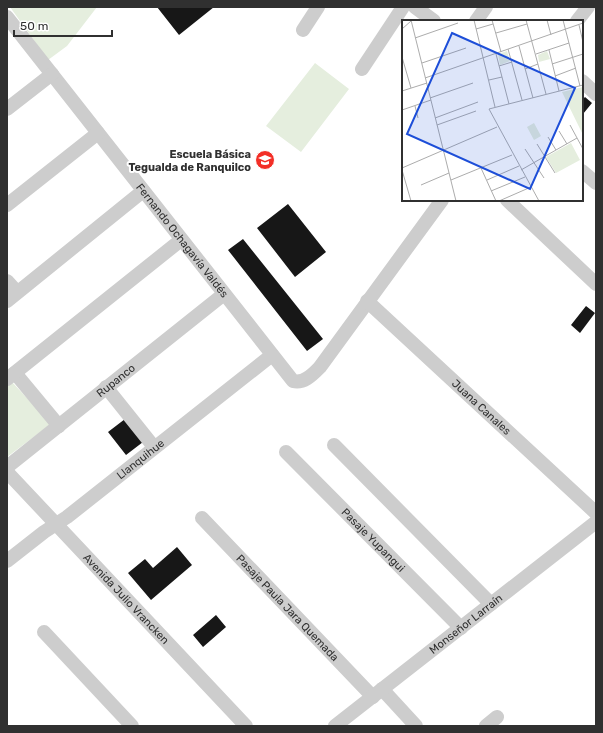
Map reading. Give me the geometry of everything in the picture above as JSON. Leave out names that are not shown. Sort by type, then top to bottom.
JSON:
[{"type":"street","points":[[303,30],[318,7]]},
{"type":"street","points":[[362,69],[403,7]]},
{"type":"street","points":[[415,7],[433,20]]},
{"type":"street","points":[[477,20],[486,7]]},
{"type":"street","points":[[578,20],[588,7]]},
{"type":"street","name":"Fernando Ochagavía Valdés","points":[[7,17],[291,379],[296,382],[301,381],[314,374],[367,301]]},
{"type":"street","points":[[7,109],[52,74]]},
{"type":"street","points":[[583,82],[596,94]]},
{"type":"street","points":[[7,205],[98,133]]},
{"type":"street","points":[[583,172],[596,183]]},
{"type":"street","points":[[7,281],[12,297],[143,191]]},
{"type":"street","points":[[367,301],[441,201]]},
{"type":"street","points":[[508,201],[596,284]]},
{"type":"street","points":[[59,426],[11,376],[181,240]]},
{"type":"street","name":"Rupanco","points":[[7,467],[224,294]]},
{"type":"street","name":"Juana Canales","points":[[367,301],[596,513]]},
{"type":"street","name":"Llanquihue","points":[[7,561],[272,356]]},
{"type":"street","points":[[106,387],[154,447]]},
{"type":"street","points":[[334,445],[491,604]]},
{"type":"street","name":"Pasaje Yupangui","points":[[286,452],[460,628]]},
{"type":"street","name":"Avenida Julio Vrancken","points":[[7,472],[246,726]]},
{"type":"street","name":"Pasaje Paula Jara Quemada","points":[[202,518],[377,693],[416,726]]},
{"type":"street","name":"Monseñor Larraín","points":[[335,726],[596,522]]},
{"type":"street","points":[[44,632],[132,726]]},
{"type":"street","points":[[486,726],[497,717]]},
{"type":"green space","points":[[10,7],[97,7],[67,46],[48,60]]},
{"type":"green space","points":[[315,63],[349,89],[301,152],[266,126]]},
{"type":"green space","points":[[12,382],[51,424],[7,457],[7,386]]},
{"type":"building","points":[[157,7],[214,7],[179,35]]},
{"type":"building","points":[[585,97],[592,103],[583,114],[583,99]]},
{"type":"building","points":[[288,204],[326,252],[295,277],[257,228]]},
{"type":"building","points":[[243,239],[323,339],[307,351],[228,250]]},
{"type":"building","points":[[586,306],[595,313],[580,333],[571,325]]},
{"type":"building","points":[[125,419],[143,442],[126,455],[108,432]]},
{"type":"building","points":[[177,547],[192,565],[151,600],[128,573],[145,559],[153,568]]},
{"type":"building","points":[[216,615],[226,627],[203,647],[193,635]]},
{"type":"place","name":"Escuela Básica Tegualda de Ranquilco","points":[[265,160]]}]
